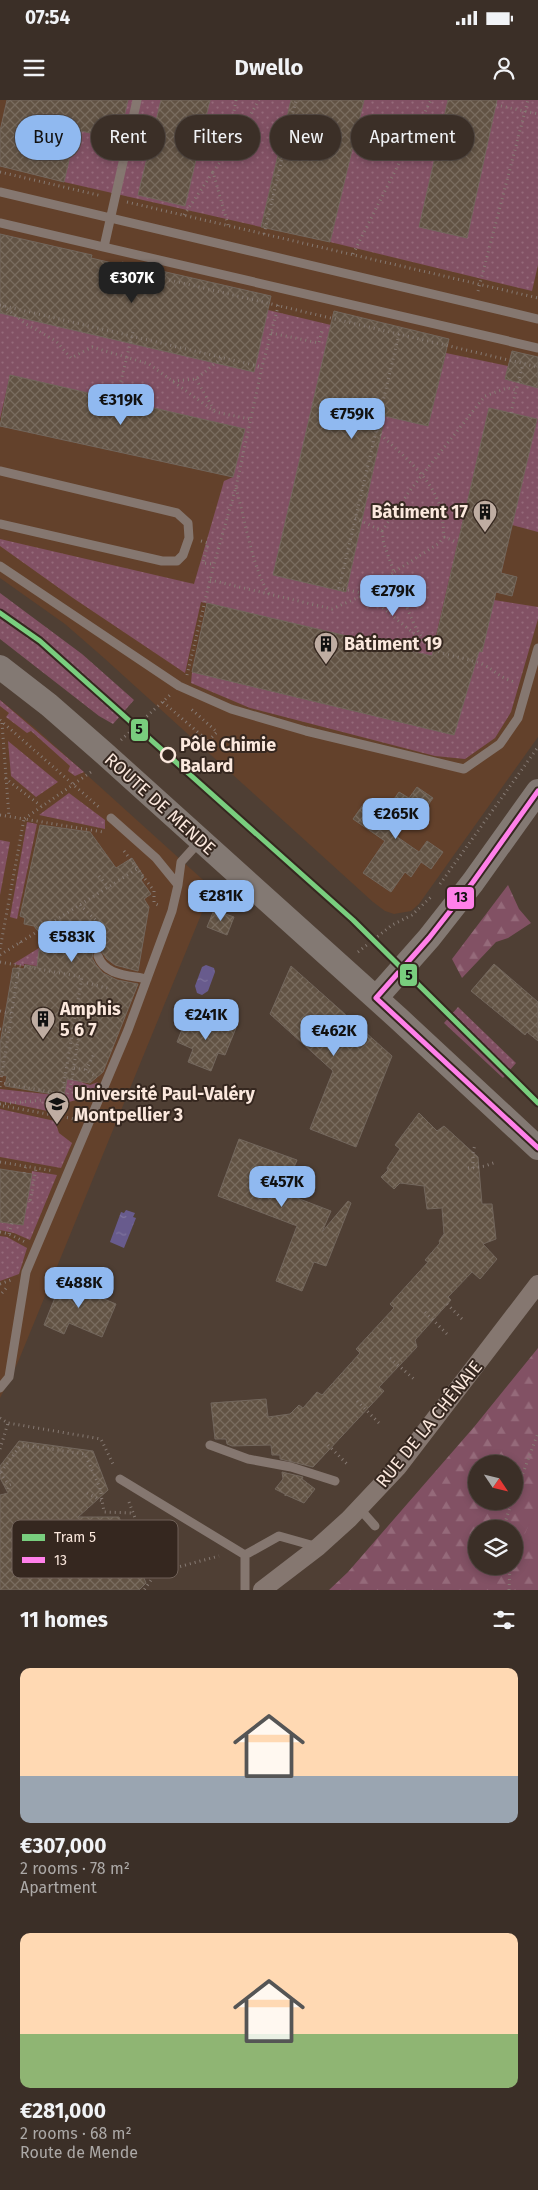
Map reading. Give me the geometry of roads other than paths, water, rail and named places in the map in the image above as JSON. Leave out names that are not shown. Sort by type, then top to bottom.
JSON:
[{"type":"main road","name":"ROUTE DE MENDE","points":[[0,667],[49,705],[105,754],[376,998],[538,1148]]},
{"type":"main road","points":[[376,998],[435,931],[538,791]]},
{"type":"street","name":"RUE DE LA CHÊNAIE","points":[[262,1590],[318,1547],[398,1467],[538,1284]]},
{"type":"lane","points":[[104,247],[137,100]]},
{"type":"lane","points":[[0,192],[538,319]]},
{"type":"lane","points":[[0,223],[538,348]]},
{"type":"lane","points":[[0,471],[177,513],[188,523],[189,538],[183,555],[176,561],[162,562],[0,524]]},
{"type":"lane","points":[[0,566],[178,686],[231,709],[306,732],[464,769],[500,744],[518,718],[529,685],[538,648]]},
{"type":"lane","points":[[111,818],[156,858],[178,886]]},
{"type":"lane","points":[[0,1388],[9,1377],[26,1272],[128,1030],[172,911],[181,862],[200,841]]},
{"type":"lane","points":[[98,956],[101,964],[110,971],[146,979]]},
{"type":"lane","points":[[210,1445],[248,1459],[291,1467],[336,1481]]},
{"type":"lane","points":[[120,1479],[245,1555]]},
{"type":"lane","points":[[359,1508],[375,1526]]},
{"type":"lane","points":[[245,1555],[279,1536],[318,1547]]},
{"type":"lane","points":[[245,1555],[245,1590]]},
{"type":"water","points":[[206,965],[214,968],[215,972],[208,991],[202,995],[197,993],[195,986],[202,967]]},
{"type":"water","points":[[126,1210],[135,1213],[133,1217],[136,1218],[124,1248],[110,1242],[121,1212],[124,1213]]},
{"type":"tram line","name":"5","points":[[0,613],[40,641],[353,920],[538,1103]]},
{"type":"place","name":"Bâtiment 17","points":[[485,533]]},
{"type":"place","name":"Bâtiment 19","points":[[326,665]]},
{"type":"place","name":"Pôle Chimie Balard","points":[[168,755]]},
{"type":"place","name":"Amphis 5 6 7","points":[[43,1040]]},
{"type":"place","name":"Université Paul-Valéry Montpellier 3","points":[[57,1125]]}]
